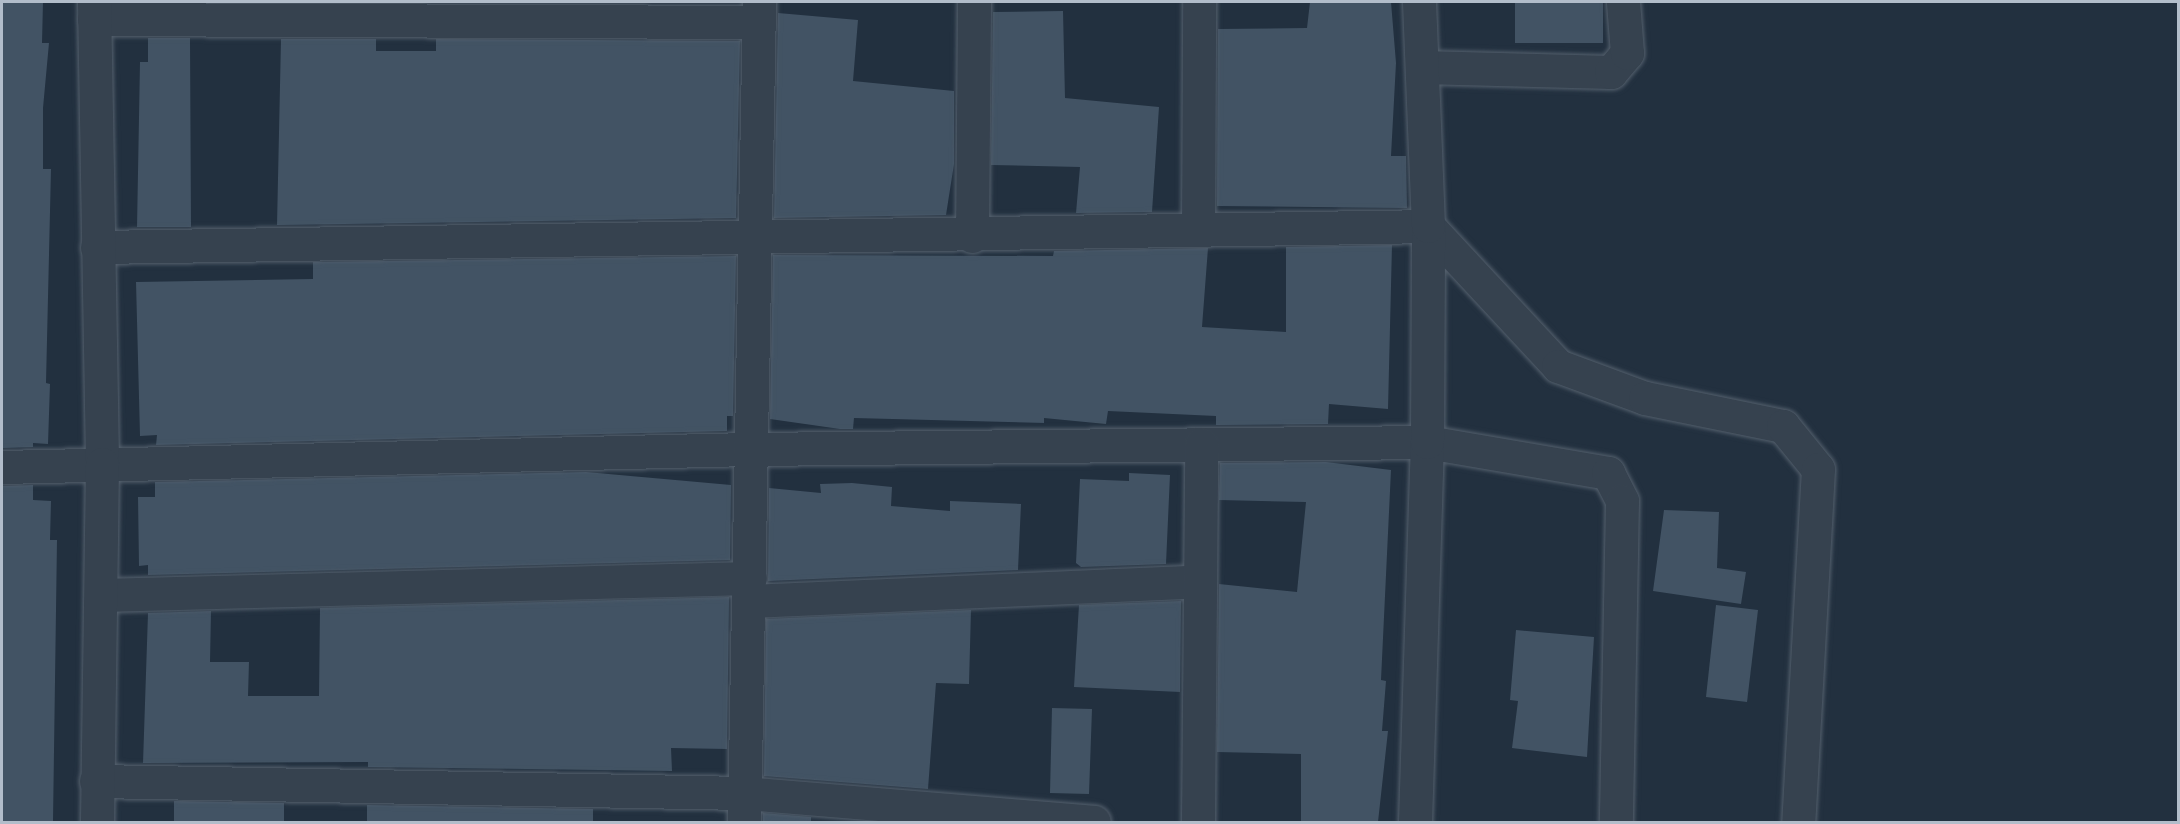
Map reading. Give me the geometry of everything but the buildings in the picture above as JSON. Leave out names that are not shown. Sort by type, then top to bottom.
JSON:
[{"type":"street","points":[[972,236],[974,2]]},
{"type":"street","points":[[1198,230],[1199,2]]},
{"type":"street","points":[[1415,822],[1427,442],[1428,226],[1419,2]]},
{"type":"street","points":[[1422,67],[1611,72],[1627,53],[1623,2]]},
{"type":"street","points":[[97,822],[102,464],[94,10],[758,12],[750,449],[750,589],[744,808]]},
{"type":"street","points":[[97,247],[753,235],[972,236],[1428,226],[1558,366],[1646,398],[1783,426],[1818,469],[1798,822]]},
{"type":"street","points":[[2,467],[750,449],[1427,442],[1608,473],[1622,501],[1616,822]]},
{"type":"street","points":[[1198,822],[1201,444]]},
{"type":"street","points":[[101,595],[750,589],[1200,581]]},
{"type":"street","points":[[96,781],[1094,822]]}]
